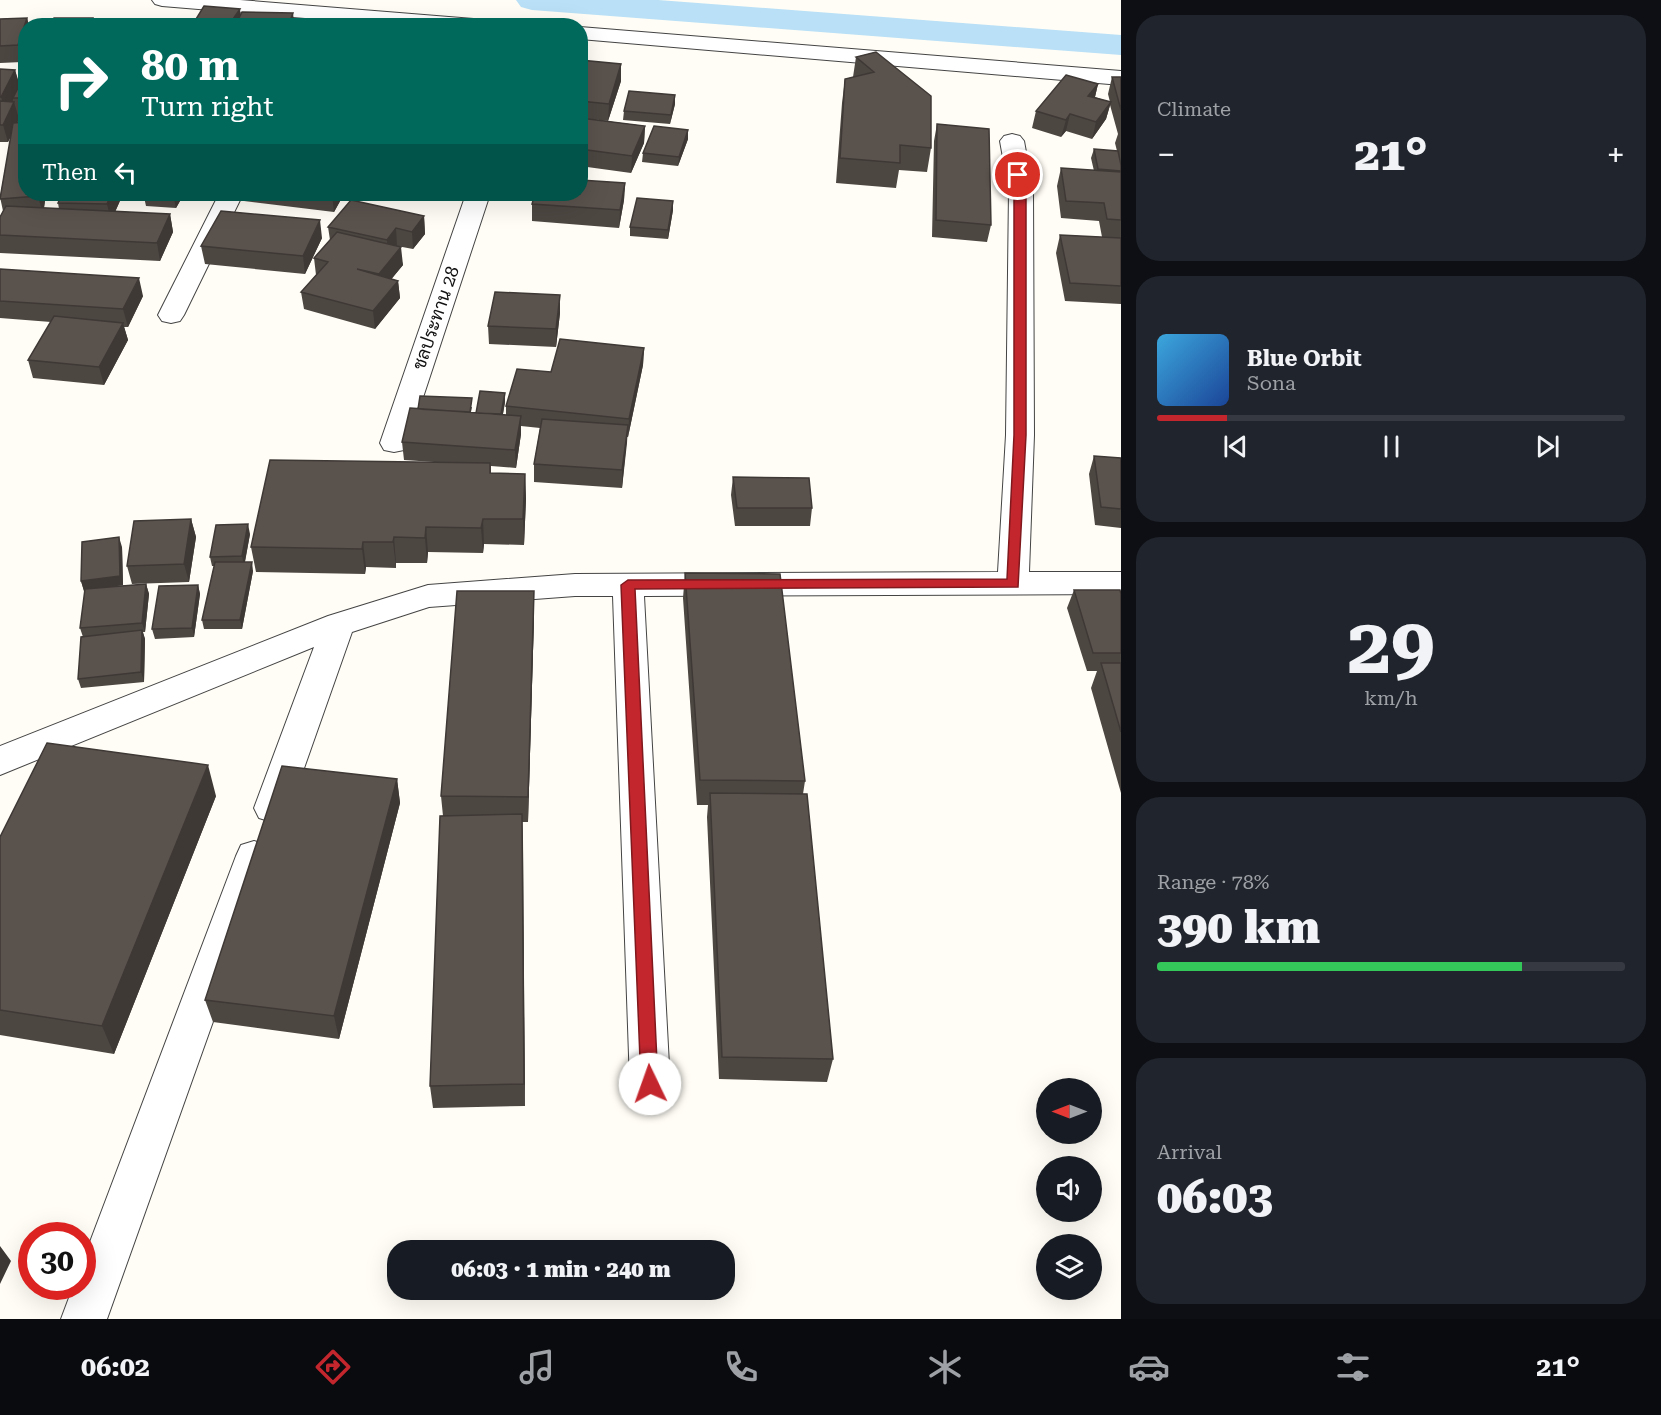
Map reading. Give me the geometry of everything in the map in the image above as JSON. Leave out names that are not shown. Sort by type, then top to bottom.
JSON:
[{"type":"street","points":[[162,0],[309,18]]},
{"type":"street","points":[[588,34],[1121,78]]},
{"type":"street","points":[[1012,141],[1021,191],[1020,435],[1013,584]]},
{"type":"street","points":[[171,315],[228,201]]},
{"type":"street","name":"ชลประทาน 28","points":[[394,443],[476,201]]},
{"type":"street","points":[[0,761],[339,624],[428,596],[575,585],[1121,583]]},
{"type":"street","points":[[628,585],[650,1084]]},
{"type":"street","points":[[84,1319],[339,624]]},
{"type":"building","points":[[204,6],[240,9],[234,18],[197,18]]},
{"type":"building","points":[[242,12],[293,13],[291,18],[239,18]]},
{"type":"building","points":[[18,18],[18,45],[0,46],[0,19]]},
{"type":"building","points":[[876,52],[931,96],[931,148],[900,145],[900,163],[840,158],[845,79],[874,72],[856,57]]},
{"type":"building","points":[[588,61],[621,64],[609,104],[588,102]]},
{"type":"building","points":[[0,69],[15,70],[1,97],[0,97]]},
{"type":"building","points":[[1066,75],[1098,84],[1088,96],[1111,102],[1096,122],[1070,114],[1066,120],[1036,111]]},
{"type":"building","points":[[1112,77],[1121,77],[1121,110]]},
{"type":"building","points":[[18,88],[18,98],[13,98]]},
{"type":"building","points":[[629,91],[675,95],[671,115],[624,111]]},
{"type":"building","points":[[0,101],[14,102],[3,125],[0,125]]},
{"type":"building","points":[[588,119],[645,126],[632,156],[588,150]]},
{"type":"building","points":[[13,123],[18,123],[18,198],[0,199]]},
{"type":"building","points":[[937,124],[989,129],[991,225],[936,220]]},
{"type":"building","points":[[654,126],[688,130],[679,157],[643,153]]},
{"type":"building","points":[[1094,149],[1118,151],[1121,171],[1098,169]]},
{"type":"building","points":[[1061,168],[1121,172],[1121,220],[1107,219],[1104,203],[1066,201]]},
{"type":"building","points":[[588,181],[625,183],[620,210],[532,204],[533,201],[588,201]]},
{"type":"building","points":[[637,198],[673,201],[668,230],[630,227]]},
{"type":"building","points":[[59,201],[108,201],[107,204],[58,203]]},
{"type":"building","points":[[350,201],[424,216],[412,232],[396,228],[387,240],[328,227]]},
{"type":"building","points":[[6,206],[170,214],[157,243],[0,235],[0,217]]},
{"type":"building","points":[[221,211],[320,220],[303,256],[201,246]]},
{"type":"building","points":[[337,232],[401,247],[379,274],[357,269],[398,281],[373,311],[301,292],[328,262],[314,258]]},
{"type":"building","points":[[1060,235],[1121,238],[1121,286],[1070,283]]},
{"type":"building","points":[[0,269],[139,278],[123,309],[0,301]]},
{"type":"building","points":[[495,292],[560,295],[556,329],[488,326]]},
{"type":"building","points":[[54,316],[123,323],[99,367],[28,360]]},
{"type":"building","points":[[560,339],[644,348],[629,419],[506,406],[517,369],[551,372]]},
{"type":"building","points":[[480,391],[505,393],[501,414],[476,413]]},
{"type":"building","points":[[420,396],[472,398],[470,412],[418,409]]},
{"type":"building","points":[[410,408],[521,416],[515,450],[402,442]]},
{"type":"building","points":[[542,419],[628,425],[622,470],[534,464]]},
{"type":"building","points":[[1094,456],[1121,458],[1121,509],[1101,507]]},
{"type":"building","points":[[270,460],[490,463],[490,473],[525,474],[523,519],[483,519],[481,528],[426,527],[425,538],[394,537],[393,542],[363,542],[362,549],[251,547]]},
{"type":"building","points":[[733,477],[809,478],[812,508],[737,508]]},
{"type":"building","points":[[191,519],[184,564],[127,566],[134,521]]},
{"type":"building","points":[[248,524],[242,556],[210,557],[216,525]]},
{"type":"building","points":[[119,537],[120,576],[81,581],[82,542]]},
{"type":"building","points":[[215,562],[252,562],[240,620],[202,620]]},
{"type":"building","points":[[685,573],[780,574],[805,781],[700,780]]},
{"type":"building","points":[[146,584],[142,623],[80,628],[85,589]]},
{"type":"building","points":[[198,585],[192,628],[152,629],[159,586]]},
{"type":"building","points":[[1074,590],[1120,590],[1121,653],[1093,653]]},
{"type":"building","points":[[457,591],[534,591],[528,797],[441,796]]},
{"type":"building","points":[[142,630],[141,672],[78,679],[81,637]]},
{"type":"building","points":[[1101,663],[1121,663],[1121,732]]},
{"type":"building","points":[[47,743],[208,765],[102,1026],[0,1010],[0,837]]},
{"type":"building","points":[[282,766],[397,779],[334,1016],[205,1000]]},
{"type":"building","points":[[710,793],[807,794],[833,1059],[722,1057]]},
{"type":"building","points":[[522,814],[524,1084],[430,1086],[440,816]]},
{"type":"waterway","points":[[532,0],[1121,45]]},
{"type":"route","points":[[650,1084],[628,585],[1013,584],[1020,435],[1021,191],[1018,175]]}]
